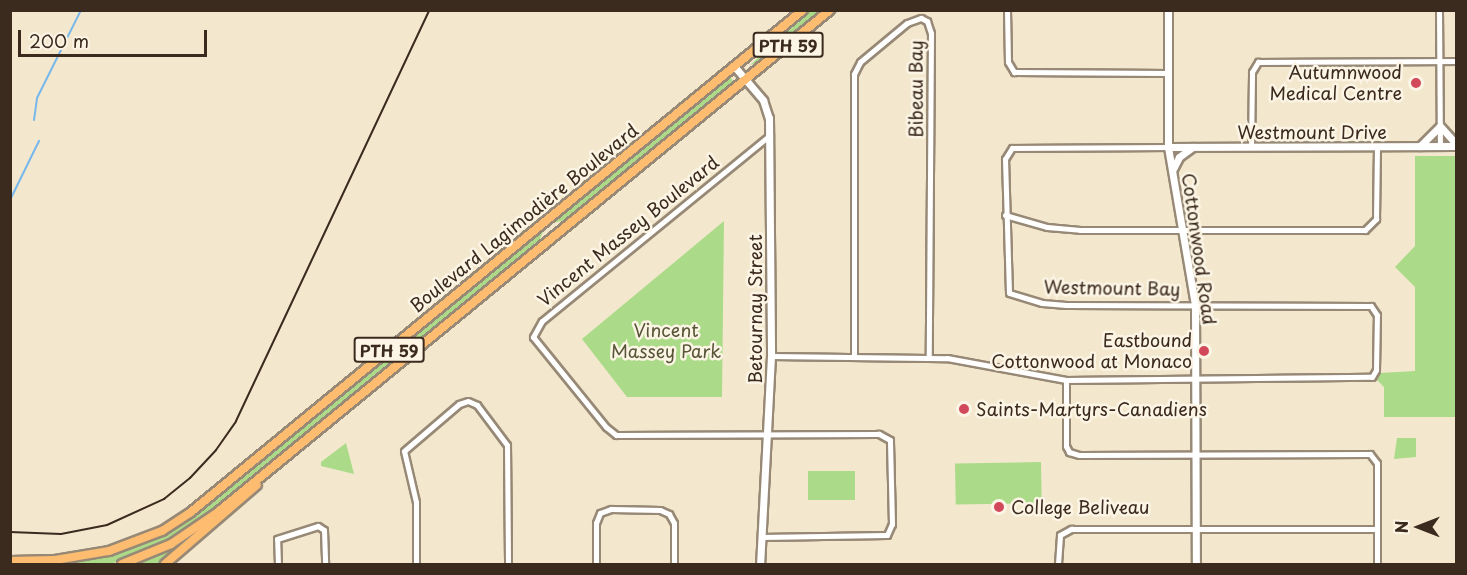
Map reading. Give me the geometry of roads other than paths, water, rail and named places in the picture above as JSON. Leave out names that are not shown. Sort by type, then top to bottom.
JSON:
[{"type":"main road","name":"Boulevard Lagimodière Boulevard","points":[[10,561],[89,556],[137,541],[177,522],[803,10]]},
{"type":"main road","name":"Boulevard Lagimodière Boulevard","points":[[122,564],[180,539],[267,472],[830,10]]},
{"type":"main road","points":[[546,221],[557,235]]},
{"type":"main road","points":[[165,564],[252,492],[267,472]]},
{"type":"street","points":[[1007,10],[1008,62],[1014,72],[1167,73]]},
{"type":"street","name":"Cottonwood Road","points":[[1168,10],[1168,147],[1195,305],[1196,564]]},
{"type":"street","points":[[1439,10],[1440,146]]},
{"type":"street","name":"Bibeau Bay","points":[[854,356],[854,74],[860,62],[899,30],[921,18],[927,21],[931,33],[929,357]]},
{"type":"street","points":[[1251,147],[1252,72],[1258,62],[1456,61]]},
{"type":"street","name":"Betournay Street","points":[[734,66],[767,106],[770,135],[771,356],[760,564]]},
{"type":"street","points":[[1440,126],[1456,145]]},
{"type":"street","points":[[1420,146],[1440,126]]},
{"type":"street","name":"Vincent Massey Boulevard","points":[[767,434],[616,435],[606,427],[533,338],[536,326],[547,316],[770,135]]},
{"type":"street","name":"Westmount Drive","points":[[1168,147],[1377,148],[1456,145]]},
{"type":"street","name":"Westmount Bay","points":[[1168,147],[1012,148],[1005,159],[1006,283],[1009,293],[1016,297],[1066,305],[1364,305],[1375,309],[1377,325],[1377,370],[1369,379],[1196,380]]},
{"type":"street","points":[[1173,172],[1180,156],[1194,147]]},
{"type":"street","points":[[1005,216],[1060,229],[1370,228],[1376,219],[1377,148]]},
{"type":"street","points":[[771,356],[929,357],[1066,380],[1196,380]]},
{"type":"street","points":[[1066,380],[1069,452],[1196,455],[1370,454],[1377,463],[1377,564]]},
{"type":"street","points":[[416,564],[416,502],[404,451],[459,404],[468,401],[477,405],[507,445],[508,564]]},
{"type":"street","points":[[761,537],[883,537],[892,524],[892,447],[885,436],[767,434]]},
{"type":"street","points":[[596,564],[596,524],[600,513],[611,509],[660,510],[669,514],[674,522],[674,564]]},
{"type":"street","points":[[278,564],[277,539],[320,526],[324,532],[325,564]]},
{"type":"street","points":[[1058,564],[1058,542],[1064,530],[1377,529]]},
{"type":"waterway","points":[[34,120],[37,98],[81,10]]},
{"type":"waterway","points":[[10,200],[39,141]]},
{"type":"railway","points":[[10,532],[61,534],[107,525],[164,499],[190,478],[216,450],[236,421],[429,10]]},
{"type":"place","name":"Autumnwood Medical Centre","points":[[1416,83]]},
{"type":"place","name":"Eastbound Cottonwood at Monaco","points":[[1204,351]]},
{"type":"place","name":"Saints-Martyrs-Canadiens","points":[[964,409]]},
{"type":"place","name":"College Beliveau","points":[[999,507]]},
{"type":"park label","name":"Vincent Massey Park","points":[[666,341]]}]
